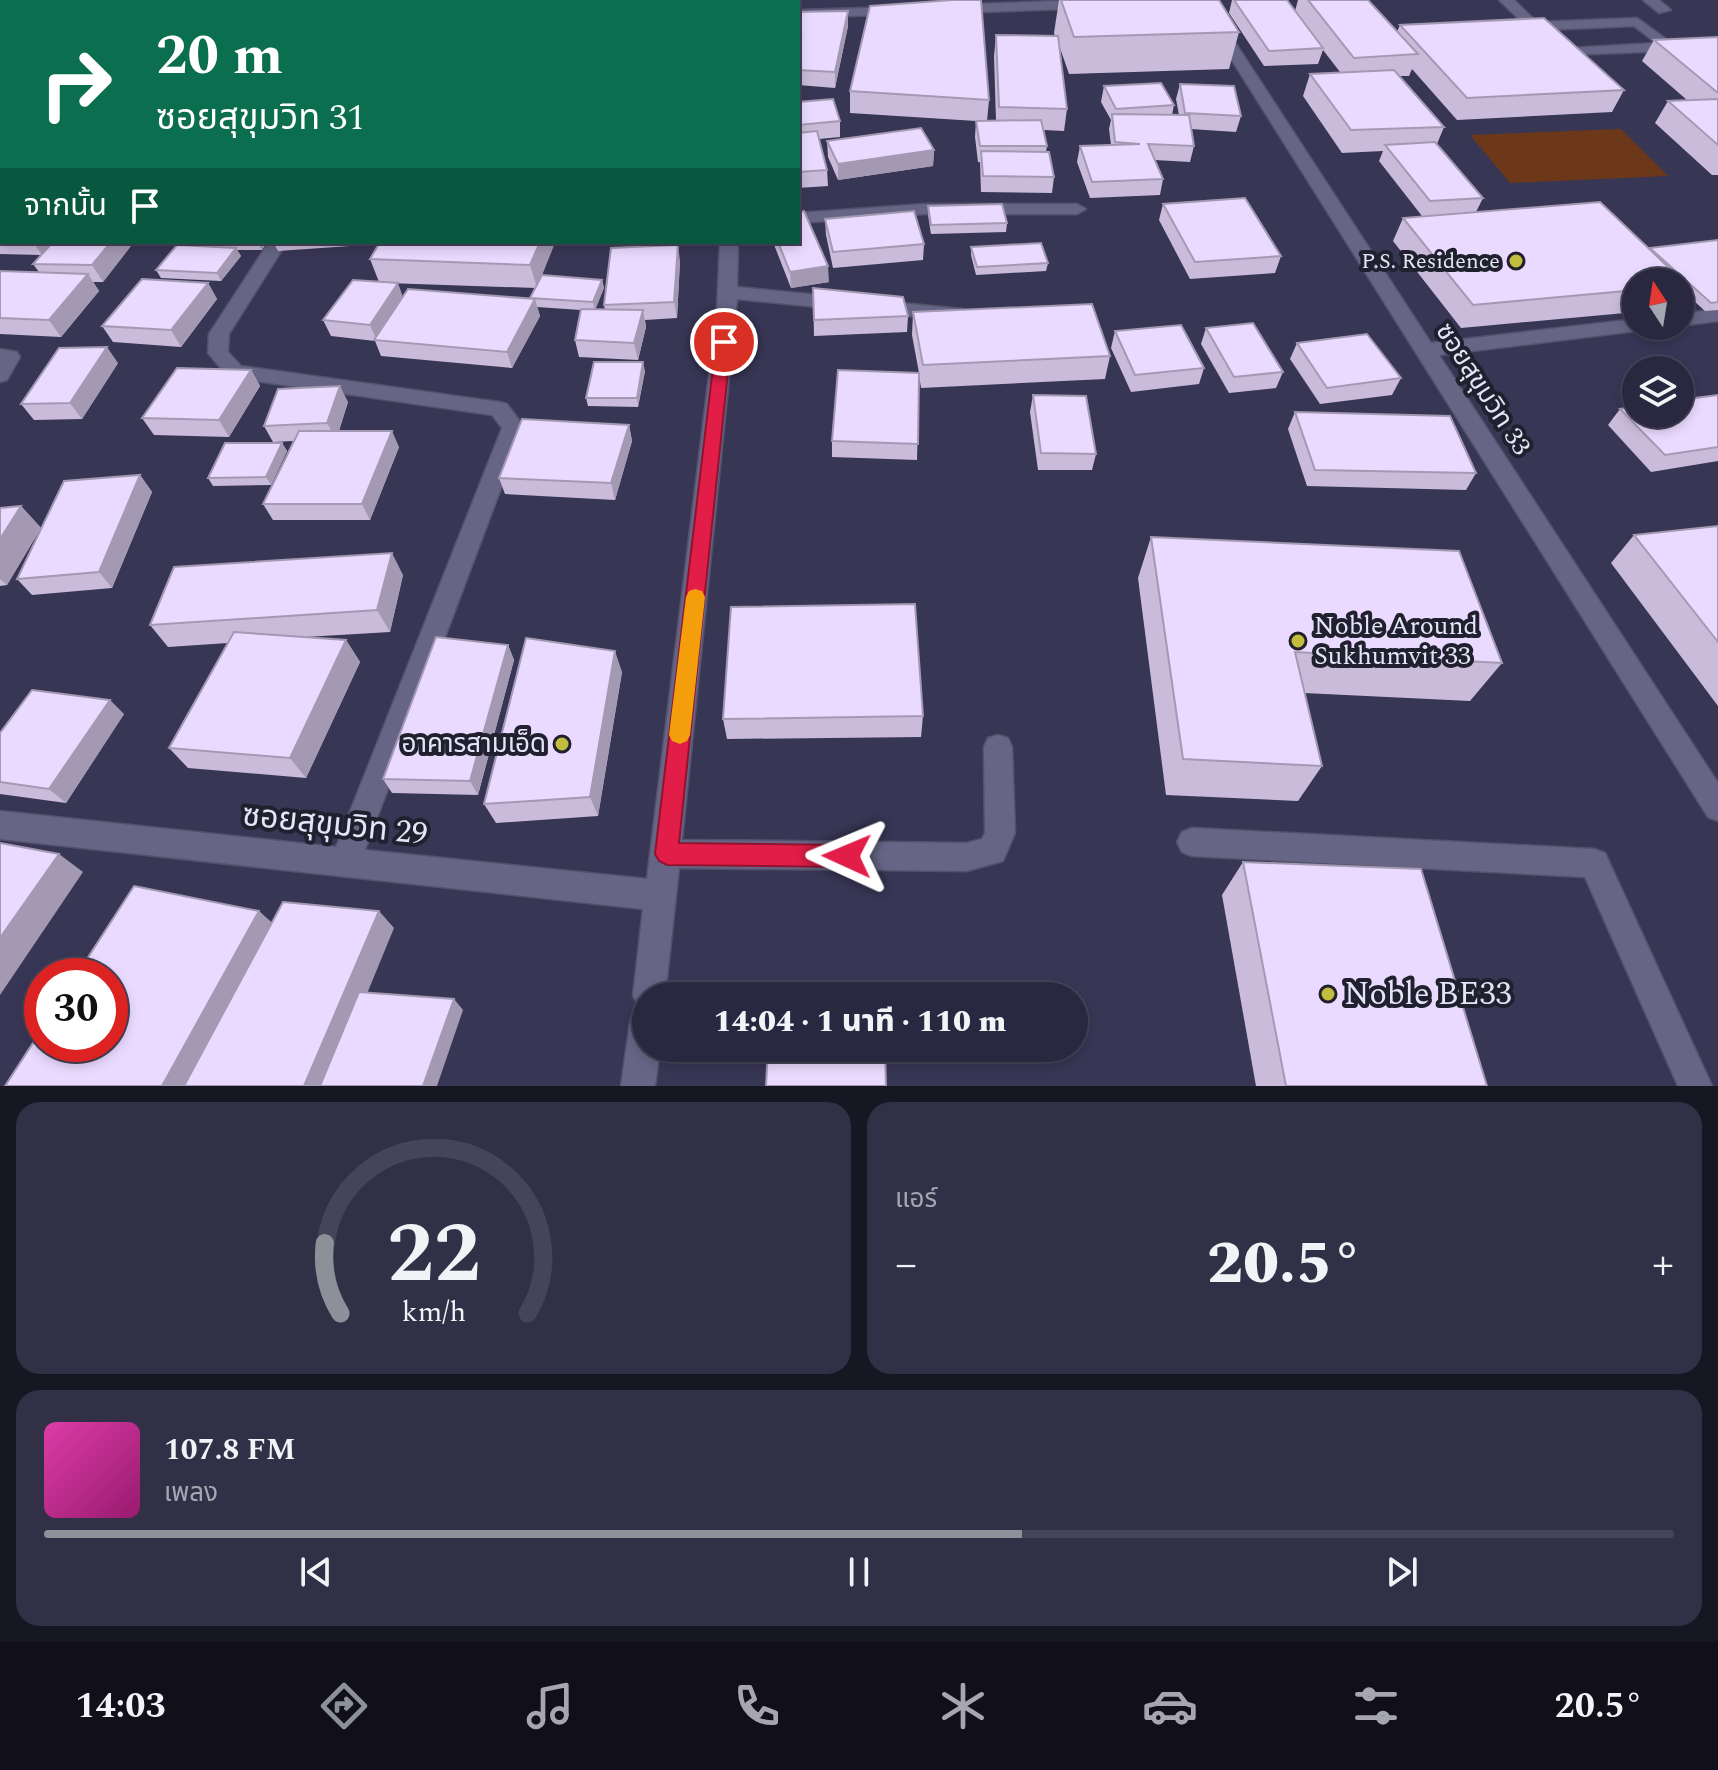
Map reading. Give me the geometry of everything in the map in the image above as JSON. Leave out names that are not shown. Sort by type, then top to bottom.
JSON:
[{"type":"street","points":[[1506,0],[1557,48],[1570,52],[1670,47],[1637,22],[1534,26]]},
{"type":"street","points":[[1650,0],[1664,10]]},
{"type":"street","points":[[800,14],[927,10],[1057,12],[1102,4]]},
{"type":"street","name":"ซอยสุขุมวิท 33","points":[[1204,5],[1718,808]]},
{"type":"street","points":[[800,218],[925,209],[1077,209]]},
{"type":"street","points":[[277,244],[219,334],[218,353],[235,372],[499,409],[513,427],[345,862]]},
{"type":"street","points":[[651,982],[727,292],[729,244]]},
{"type":"street","points":[[727,292],[989,317]]},
{"type":"street","points":[[1694,318],[1718,315]]},
{"type":"street","points":[[1425,350],[1622,327]]},
{"type":"street","points":[[0,356],[10,357],[0,375]]},
{"type":"street","points":[[667,854],[967,857],[992,851],[1000,833],[998,747]]},
{"type":"street","name":"ซอยสุขุมวิท 29","points":[[0,825],[662,896]]},
{"type":"street","points":[[1192,842],[1594,863],[1695,1086]]},
{"type":"street","points":[[638,1086],[641,1062]]},
{"type":"shaded area","points":[[1621,129],[1668,176],[1510,183],[1470,135]]},
{"type":"building","points":[[981,0],[989,100],[850,91],[870,6]]},
{"type":"building","points":[[1061,0],[1219,0],[1239,32],[1074,37]]},
{"type":"building","points":[[1234,0],[1287,0],[1323,48],[1269,51]]},
{"type":"building","points":[[1308,0],[1368,0],[1418,54],[1354,58]]},
{"type":"building","points":[[848,11],[835,72],[800,70],[800,12]]},
{"type":"building","points":[[1544,18],[1624,90],[1467,98],[1400,25]]},
{"type":"building","points":[[996,35],[1058,36],[1067,109],[999,107]]},
{"type":"building","points":[[1718,37],[1718,93],[1654,40]]},
{"type":"building","points":[[1394,70],[1444,127],[1351,130],[1310,74]]},
{"type":"building","points":[[1161,83],[1174,105],[1116,109],[1104,86]]},
{"type":"building","points":[[1180,84],[1234,86],[1241,116],[1185,113]]},
{"type":"building","points":[[833,99],[840,121],[800,125],[800,102]]},
{"type":"building","points":[[1718,99],[1718,145],[1668,101]]},
{"type":"building","points":[[1112,114],[1189,115],[1194,146],[1148,144],[1163,179],[1092,182],[1080,146],[1140,144],[1115,142]]},
{"type":"building","points":[[1041,120],[1047,146],[980,146],[976,121]]},
{"type":"building","points":[[921,128],[934,150],[838,164],[827,141]]},
{"type":"building","points":[[817,131],[827,170],[800,172],[800,133]]},
{"type":"building","points":[[1435,142],[1483,198],[1430,201],[1385,145]]},
{"type":"building","points":[[981,151],[1049,152],[1054,177],[983,176]]},
{"type":"building","points":[[1245,198],[1281,256],[1195,262],[1163,204]]},
{"type":"building","name":"P.S. Residence","points":[[1600,202],[1669,268],[1622,268],[1622,291],[1473,305],[1403,218]]},
{"type":"building","points":[[1002,204],[1007,223],[931,225],[928,206]]},
{"type":"building","points":[[804,211],[828,266],[790,272],[779,244],[800,244],[800,212]]},
{"type":"building","points":[[914,211],[924,244],[833,252],[825,219]]},
{"type":"building","points":[[1718,240],[1718,302],[1711,303],[1694,288],[1694,268],[1672,268],[1650,248]]},
{"type":"building","points":[[1041,243],[1048,263],[977,267],[971,247]]},
{"type":"building","points":[[51,244],[109,244],[92,265],[33,264]]},
{"type":"building","points":[[379,244],[539,244],[530,265],[370,259]]},
{"type":"building","points":[[177,245],[236,248],[217,273],[156,270]]},
{"type":"building","points":[[678,245],[674,302],[604,305],[611,248]]},
{"type":"building","points":[[0,271],[88,274],[49,320],[0,318]]},
{"type":"building","points":[[542,275],[602,280],[593,302],[530,298]]},
{"type":"building","points":[[142,279],[208,283],[171,330],[102,326]]},
{"type":"building","points":[[353,280],[398,283],[370,325],[323,320]]},
{"type":"building","points":[[813,288],[903,297],[908,316],[814,320]]},
{"type":"building","points":[[408,289],[535,299],[507,352],[374,340]]},
{"type":"building","points":[[1092,304],[1110,356],[923,365],[913,312]]},
{"type":"building","points":[[581,309],[643,310],[634,343],[575,340]]},
{"type":"building","points":[[1253,323],[1283,372],[1234,377],[1206,328]]},
{"type":"building","points":[[1181,325],[1204,368],[1135,375],[1115,331]]},
{"type":"building","points":[[1367,334],[1401,378],[1327,388],[1297,343]]},
{"type":"building","points":[[107,347],[70,403],[21,404],[59,348]]},
{"type":"building","points":[[594,362],[643,362],[637,398],[586,398]]},
{"type":"building","points":[[177,368],[251,370],[219,420],[142,418]]},
{"type":"building","points":[[838,370],[919,373],[918,444],[832,441]]},
{"type":"building","points":[[340,386],[327,423],[264,426],[278,389]]},
{"type":"building","points":[[1033,395],[1086,396],[1096,454],[1041,453]]},
{"type":"building","points":[[1718,395],[1718,447],[1665,455],[1639,428],[1694,428],[1694,398]]},
{"type":"building","points":[[1295,412],[1450,416],[1476,473],[1315,470]]},
{"type":"building","points":[[522,419],[629,425],[611,483],[499,478]]},
{"type":"building","points":[[299,431],[392,431],[362,504],[263,504]]},
{"type":"building","points":[[225,443],[282,443],[266,477],[208,478]]},
{"type":"building","points":[[140,475],[99,572],[17,579],[64,481]]},
{"type":"building","points":[[21,506],[0,539],[0,508]]},
{"type":"building","points":[[1718,526],[1718,642],[1634,535]]},
{"type":"building","name":"Noble Around Sukhumvit 33","points":[[1151,537],[1459,551],[1502,663],[1295,652],[1322,766],[1183,759]]},
{"type":"building","points":[[392,553],[377,610],[150,625],[174,567]]},
{"type":"building","points":[[915,604],[923,716],[723,719],[731,607]]},
{"type":"building","points":[[234,632],[346,640],[290,758],[169,748]]},
{"type":"building","points":[[436,637],[508,645],[470,781],[383,779]]},
{"type":"building","name":"อาคารสามเอ็ด","points":[[526,638],[615,651],[590,797],[484,804]]},
{"type":"building","points":[[32,690],[110,700],[49,789],[0,782],[0,733]]},
{"type":"building","points":[[0,843],[59,854],[0,938]]},
{"type":"building","name":"Noble BE33","points":[[1243,862],[1421,869],[1487,1086],[1286,1086]]},
{"type":"building","points":[[134,886],[259,911],[162,1086],[5,1086],[24,1057],[24,1062],[128,1062],[128,958],[88,958]]},
{"type":"building","points":[[283,902],[379,911],[304,1086],[184,1086]]},
{"type":"building","points":[[359,992],[454,999],[423,1086],[320,1086]]},
{"type":"building","points":[[767,1062],[885,1062],[886,1086],[766,1086]]},
{"type":"slow traffic","points":[[680,735],[695,597]]},
{"type":"place","name":"P.S. Residence","points":[[1516,261]]},
{"type":"place","name":"Noble Around Sukhumvit 33","points":[[1298,641]]},
{"type":"place","name":"อาคารสามเอ็ด","points":[[562,744]]},
{"type":"place","name":"Noble BE33","points":[[1328,994]]},
{"type":"route","points":[[724,342],[667,854],[847,856]]}]
